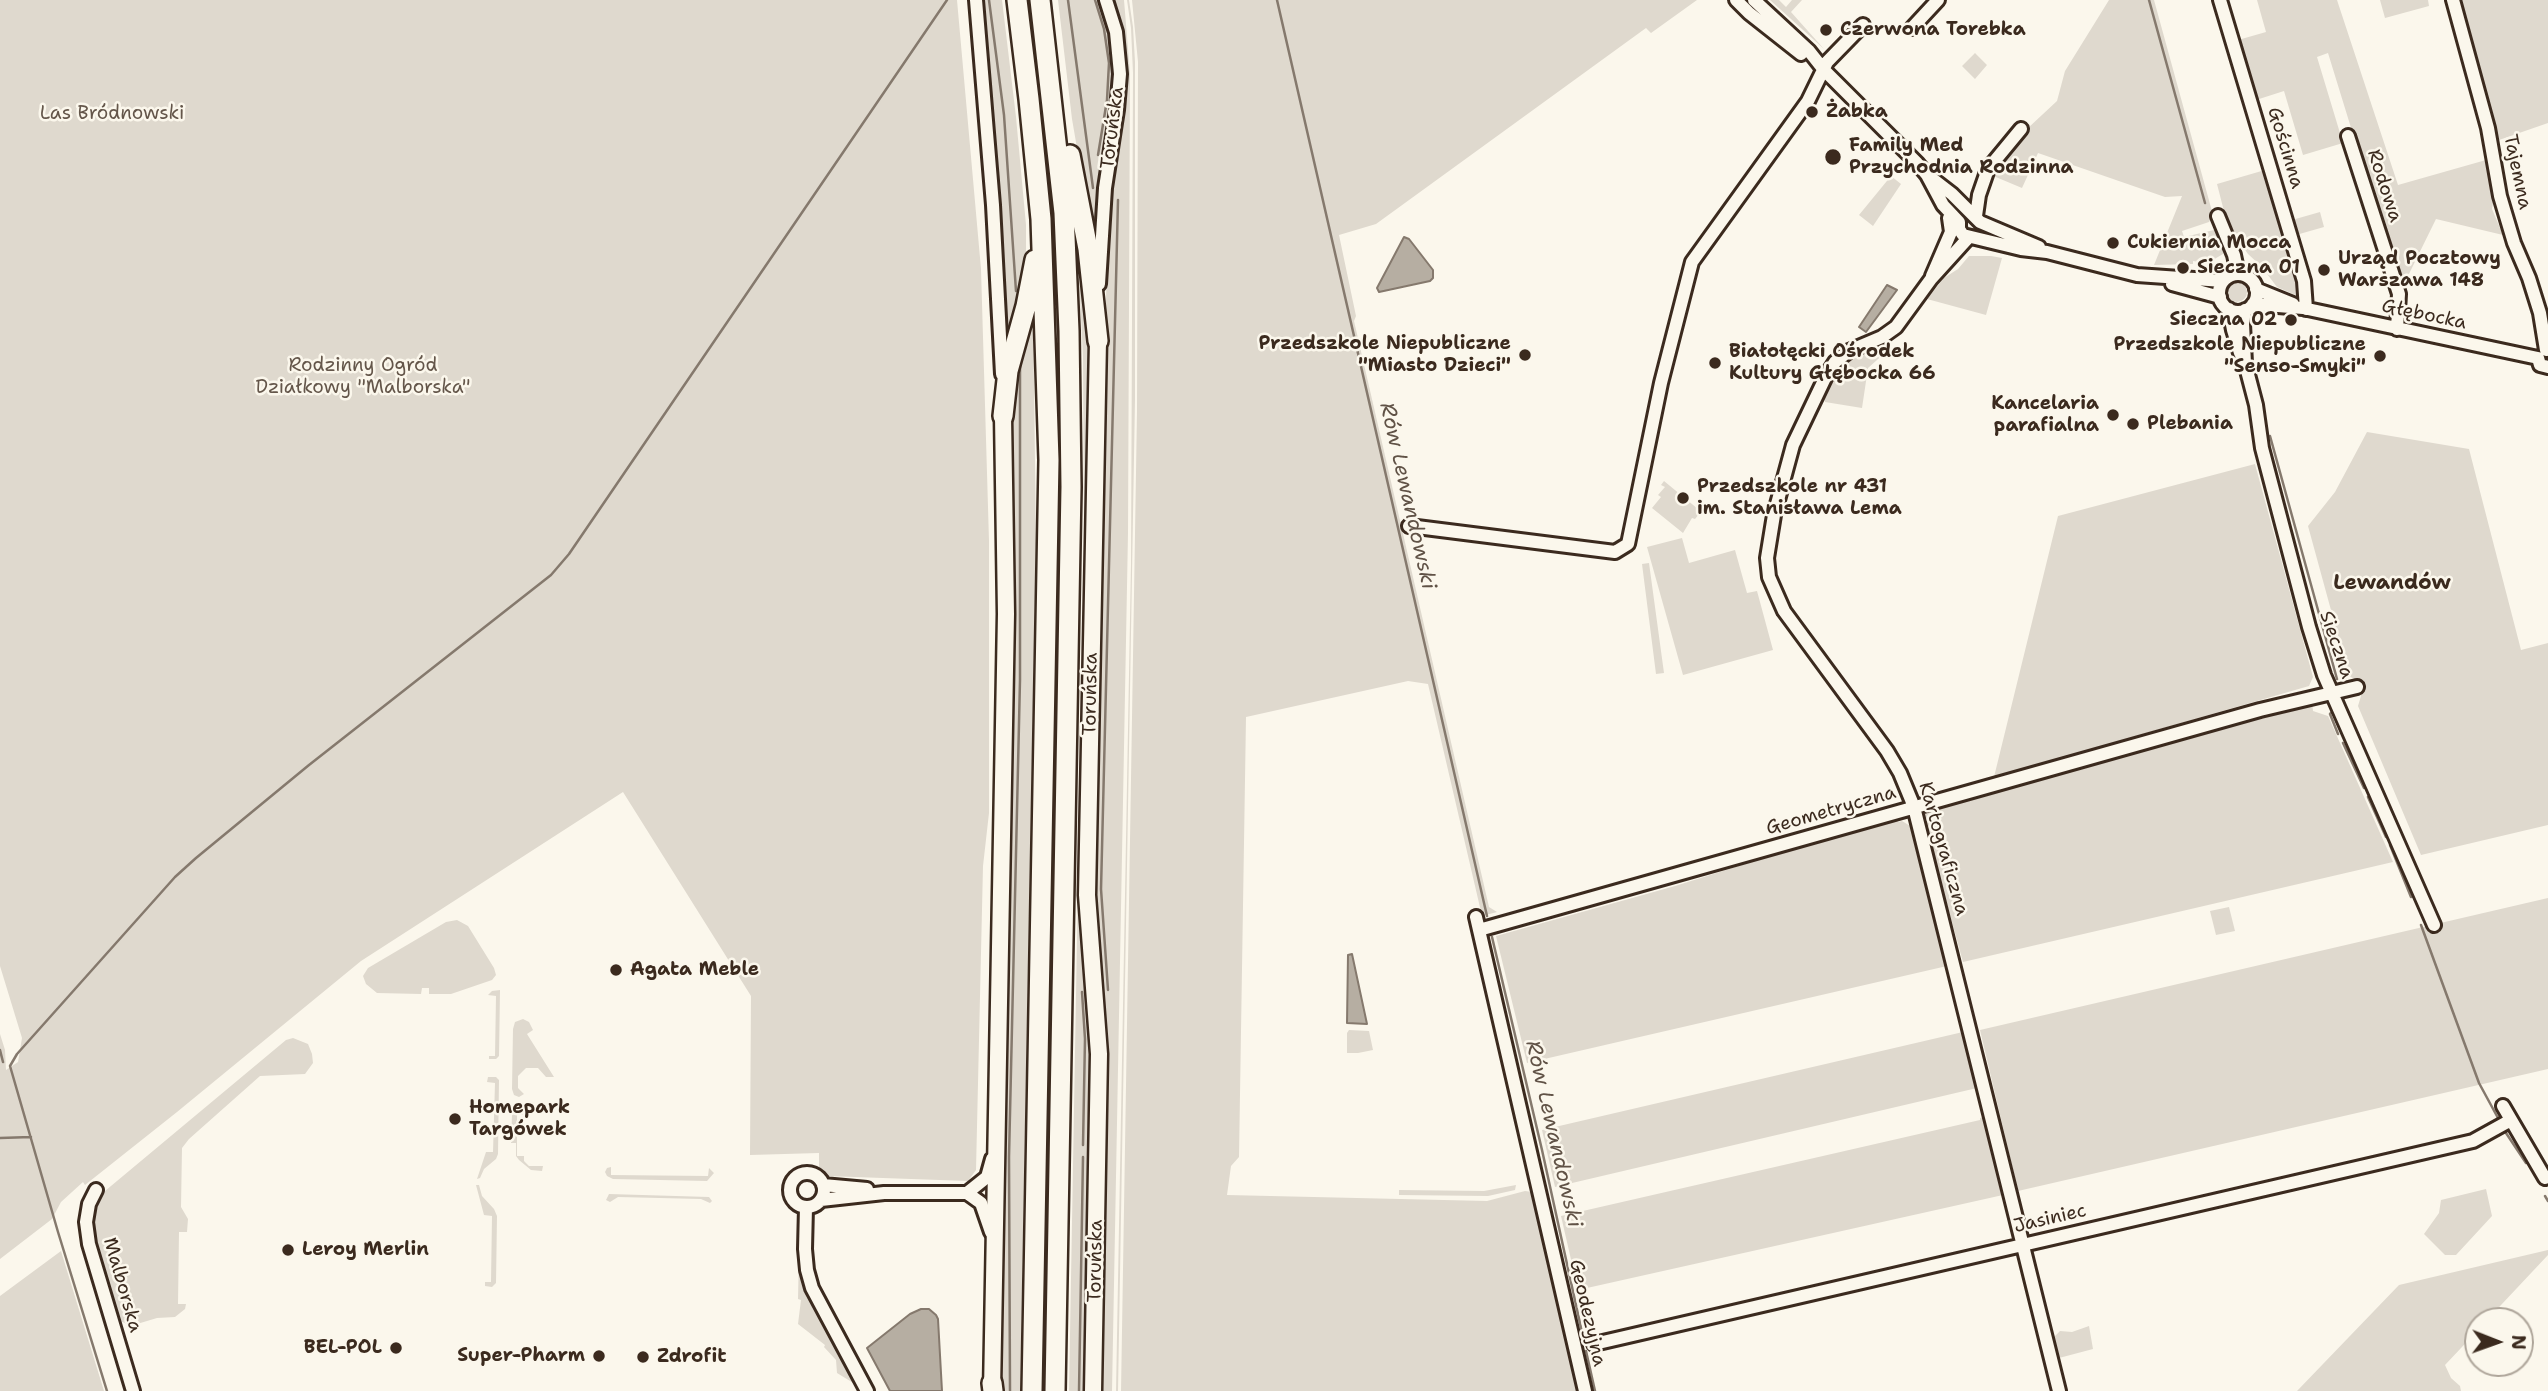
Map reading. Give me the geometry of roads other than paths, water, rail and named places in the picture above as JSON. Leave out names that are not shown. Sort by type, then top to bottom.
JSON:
[{"type":"highway","points":[[1017,0],[1030,99],[1041,219],[1049,460],[1032,1391]]},
{"type":"highway","name":"Toruńska","points":[[1040,0],[1064,213],[1071,486],[1055,1391]]},
{"type":"highway","points":[[1052,96],[1069,151],[1088,249],[1098,341]]},
{"type":"highway","points":[[1003,416],[1008,371],[1028,293],[1041,219]]},
{"type":"main road","name":"Toruńska","points":[[1093,1391],[1099,1054],[1087,895],[1098,341]]},
{"type":"main road","points":[[992,1388],[1006,614],[1003,416]]},
{"type":"street","points":[[976,0],[993,205],[1003,416]]},
{"type":"street","name":"Toruńska","points":[[1098,341],[1103,213],[1118,110],[1120,74],[1116,32],[1106,0]]},
{"type":"street","points":[[1736,0],[1824,70],[1888,132],[1927,175],[1976,217],[2047,252]]},
{"type":"street","points":[[1754,0],[1809,51],[1824,70]]},
{"type":"street","points":[[1912,29],[1938,0]]},
{"type":"street","name":"Gościnna","points":[[2220,0],[2304,281],[2304,309]]},
{"type":"street","name":"Tajemna","points":[[2453,0],[2488,128],[2500,196],[2540,313],[2544,353]]},
{"type":"street","points":[[1409,526],[1615,552],[1628,544],[1661,383],[1692,262],[1808,101],[1828,62],[1863,25]]},
{"type":"street","points":[[1965,231],[1980,230],[1976,217],[1979,195],[1988,169],[2021,129]]},
{"type":"street","name":"Rodowa","points":[[2348,136],[2399,294],[2397,329]]},
{"type":"street","points":[[1927,175],[1946,209],[1965,231],[1980,240],[2047,252],[2220,297]]},
{"type":"street","name":"Kartograficzna","points":[[1931,279],[1951,225],[1946,209]]},
{"type":"street","points":[[2218,216],[2234,255],[2238,274],[2230,275],[2223,281],[2220,297],[2224,306],[2229,309]]},
{"type":"street","points":[[1965,231],[1963,217],[1976,217]]},
{"type":"street","name":"Kartograficzna","points":[[1947,241],[1965,231]]},
{"type":"street","name":"Kartograficzna","points":[[1965,231],[1896,327],[1882,337],[1849,351],[1835,362],[1826,376],[1794,445],[1774,515],[1767,558],[1769,577],[1784,611],[1887,751],[1900,773],[1914,807],[2059,1391]]},
{"type":"street","name":"Głębocka","points":[[2238,274],[2250,278],[2256,289],[2304,309]]},
{"type":"street","points":[[2151,277],[2223,281]]},
{"type":"street","points":[[2249,307],[2256,289]]},
{"type":"street","name":"Sieczna","points":[[2245,363],[2243,330],[2249,307]]},
{"type":"street","name":"Głębocka","points":[[2229,309],[2304,309],[2397,329],[2544,353]]},
{"type":"street","name":"Sieczna","points":[[2229,309],[2235,341],[2245,363],[2256,405],[2262,449],[2273,494],[2324,676],[2434,925]]},
{"type":"street","points":[[2544,353],[2540,365],[2548,368]]},
{"type":"street","name":"Geometryczna","points":[[1477,923],[1914,807],[2260,710],[2357,688]]},
{"type":"street","name":"Geodezyjna","points":[[1477,923],[1585,1391]]},
{"type":"street","points":[[2503,1106],[2545,1178]]},
{"type":"street","name":"Jasiniec","points":[[1594,1344],[2473,1141],[2511,1120]]},
{"type":"street","points":[[967,1193],[986,1177],[996,1142]]},
{"type":"street","points":[[821,1200],[823,1185],[819,1178],[810,1173],[799,1175],[793,1180],[791,1198],[796,1204],[806,1207],[814,1206],[821,1200],[884,1193],[967,1193],[981,1203],[989,1223],[994,1249]]},
{"type":"street","points":[[823,1185],[884,1193]]},
{"type":"street","name":"Malborska","points":[[96,1190],[89,1204],[86,1222],[89,1244],[134,1391]]},
{"type":"street","points":[[806,1207],[804,1249],[807,1270],[820,1305],[864,1386]]},
{"type":"waterway","points":[[107,1391],[10,1066],[17,1054],[175,877],[196,858],[309,765],[551,575],[569,554],[947,0]]},
{"type":"waterway","points":[[989,0],[1004,115],[1016,291]]},
{"type":"waterway","points":[[1068,0],[1093,188]]},
{"type":"waterway","points":[[1095,0],[1104,29],[1109,63],[1107,100],[1098,155]]},
{"type":"waterway","name":"Rów Lewandowski","points":[[1277,0],[1487,916]]},
{"type":"waterway","points":[[2149,0],[2205,203]]},
{"type":"waterway","points":[[1108,990],[1101,889],[1118,200]]},
{"type":"waterway","points":[[1010,1391],[1009,1157],[1020,680],[1020,365]]},
{"type":"waterway","points":[[2270,436],[2337,679]]},
{"type":"waterway","points":[[2332,712],[2330,714],[2338,734]]},
{"type":"waterway","points":[[2343,743],[2364,788]]},
{"type":"waterway","points":[[2368,797],[2386,837]]},
{"type":"waterway","points":[[2390,845],[2411,897]]},
{"type":"waterway","points":[[2421,925],[2479,1083],[2498,1118]]},
{"type":"waterway","name":"Rów Lewandowski","points":[[1492,937],[1583,1337]]},
{"type":"waterway","points":[[1082,992],[1085,1039],[1083,1145]]},
{"type":"waterway","points":[[0,1050],[3,1062]]},
{"type":"waterway","points":[[2506,1133],[2526,1163]]},
{"type":"waterway","points":[[0,1138],[31,1137]]},
{"type":"waterway","points":[[1079,1391],[1083,1157]]},
{"type":"waterway","points":[[2545,1196],[2548,1201]]},
{"type":"waterway","name":"Rów Lewandowski","points":[[1586,1351],[1595,1391]]},
{"type":"place","name":"Czerwona Torebka","points":[[1826,30]]},
{"type":"place","name":"Żabka","points":[[1812,112]]},
{"type":"place","name":"Family Med Przychodnia Rodzinna","points":[[1833,157]]},
{"type":"place","name":"Cukiernia Mocca","points":[[2113,243]]},
{"type":"place","name":"Sieczna 01","points":[[2183,268]]},
{"type":"place","name":"Urząd Pocztowy Warszawa 148","points":[[2324,270]]},
{"type":"place","name":"Sieczna 02","points":[[2291,320]]},
{"type":"place","name":"Przedszkole Niepubliczne \"Miasto Dzieci\"","points":[[1525,355]]},
{"type":"place","name":"Przedszkole Niepubliczne \"Senso-Smyki\"","points":[[2380,356]]},
{"type":"place","name":"Białołęcki Ośrodek Kultury Głębocka 66","points":[[1715,363]]},
{"type":"place","name":"Kancelaria parafialna","points":[[2113,415]]},
{"type":"place","name":"Plebania","points":[[2133,424]]},
{"type":"place","name":"Przedszkole nr 431 im. Stanisława Lema","points":[[1683,498]]},
{"type":"place","name":"Agata Meble","points":[[616,970]]},
{"type":"place","name":"Homepark Targówek","points":[[455,1119]]},
{"type":"place","name":"Leroy Merlin","points":[[288,1250]]},
{"type":"place","name":"BEL-POL","points":[[396,1348]]},
{"type":"place","name":"Super-Pharm","points":[[599,1356]]},
{"type":"place","name":"Zdrofit","points":[[643,1357]]},
{"type":"district","name":"Lewandów","points":[[2392,584]]},
{"type":"park label","name":"Las Bródnowski","points":[[112,114]]},
{"type":"park label","name":"Rodzinny Ogród Działkowy \"Malborska\"","points":[[363,377]]}]
